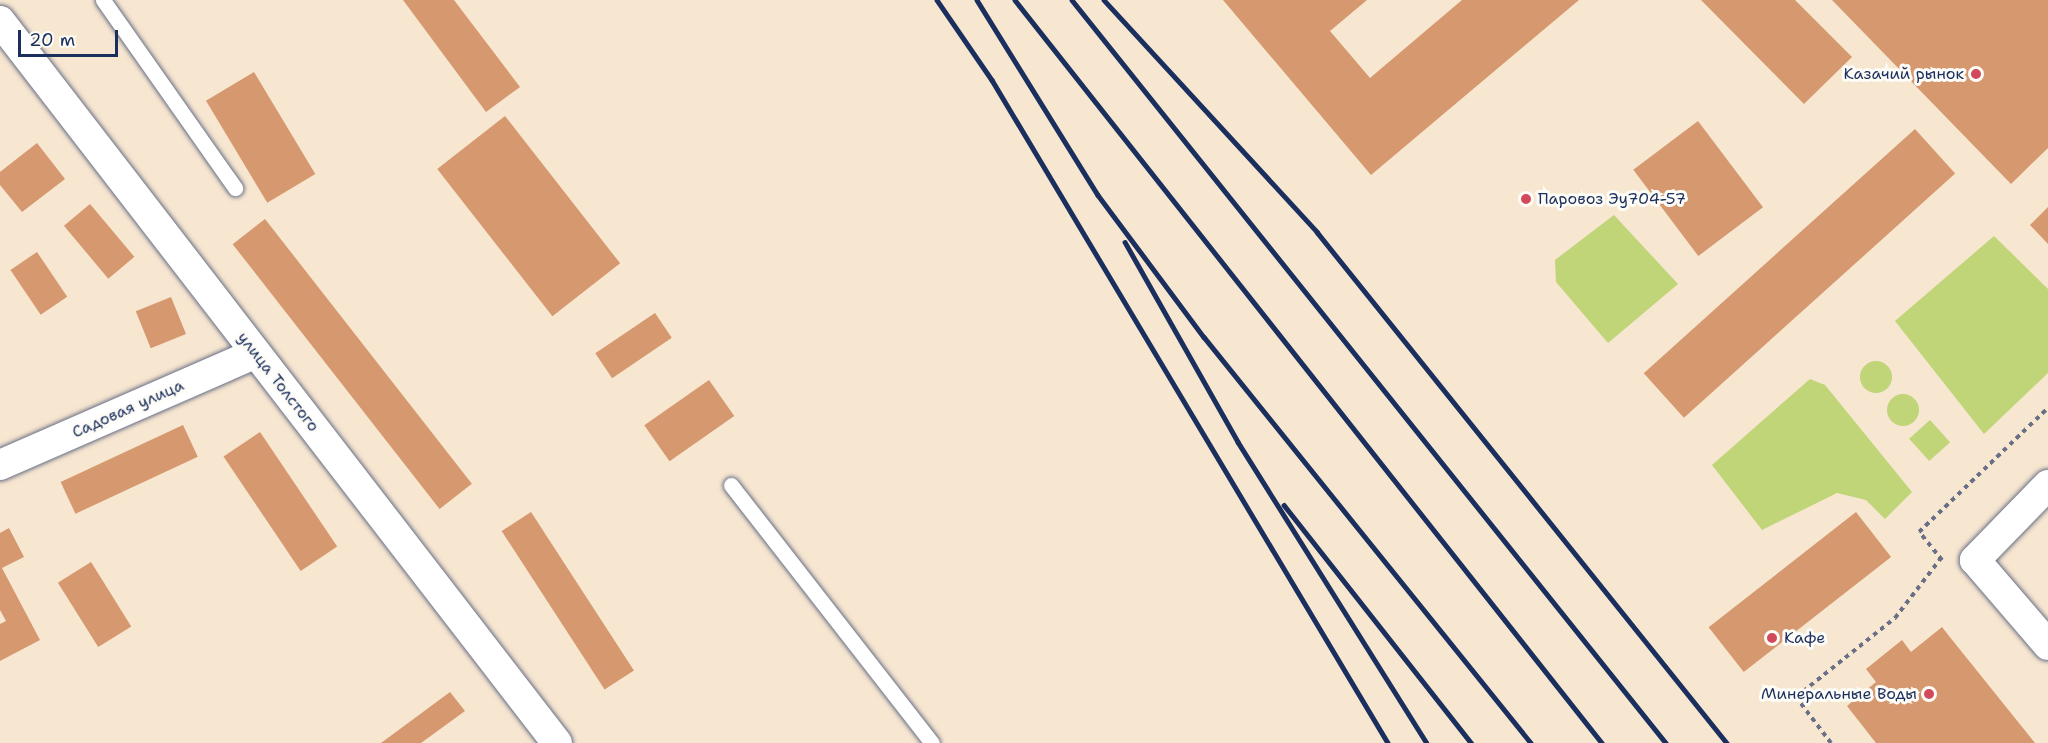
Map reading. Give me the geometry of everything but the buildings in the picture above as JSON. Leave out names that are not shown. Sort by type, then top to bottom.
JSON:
[{"type":"street","name":"улица Толстого","points":[[0,21],[557,743]]},
{"type":"street","name":"Садовая улица","points":[[0,465],[256,353]]},
{"type":"street","points":[[2048,485],[1976,560],[2048,645]]},
{"type":"lane","points":[[103,0],[235,188]]},
{"type":"lane","points":[[731,485],[932,743]]},
{"type":"path","points":[[1831,743],[1796,697],[1895,618],[1941,558]]},
{"type":"green space","points":[[1614,215],[1678,284],[1608,343],[1556,282],[1555,260]]},
{"type":"green space","points":[[1994,236],[2048,289],[2048,373],[1984,434],[1895,321]]},
{"type":"green space","points":[[1876,361],[1887,366],[1892,377],[1887,388],[1876,393],[1865,388],[1860,377],[1865,366]]},
{"type":"green space","points":[[1810,379],[1825,385],[1912,492],[1885,519],[1866,500],[1837,493],[1762,530],[1712,465]]},
{"type":"green space","points":[[1903,394],[1914,399],[1919,410],[1914,421],[1903,426],[1892,421],[1887,410],[1892,399]]},
{"type":"green space","points":[[1930,420],[1950,442],[1929,461],[1909,439]]},
{"type":"railway","points":[[937,0],[992,80],[1388,743]]},
{"type":"railway","points":[[977,0],[1098,195],[1204,337],[1531,743]]},
{"type":"railway","points":[[1015,0],[1602,743]]},
{"type":"railway","points":[[1072,0],[1666,743]]},
{"type":"railway","points":[[1104,0],[1317,232],[1727,743]]},
{"type":"railway","points":[[1125,242],[1238,442],[1427,743]]},
{"type":"railway","points":[[1284,505],[1471,743]]},
{"type":"place","name":"Казачий рынок","points":[[1976,74]]},
{"type":"place","name":"Паровоз Эу704-57","points":[[1526,199]]},
{"type":"place","name":"Кафе","points":[[1772,638]]},
{"type":"place","name":"Минеральные Воды","points":[[1929,694]]}]
